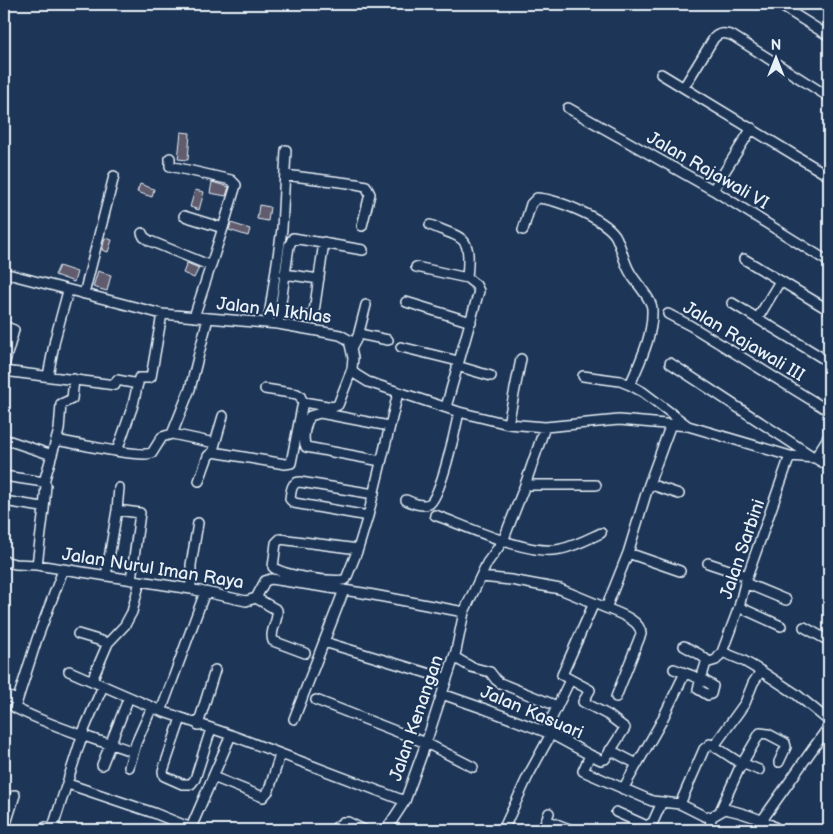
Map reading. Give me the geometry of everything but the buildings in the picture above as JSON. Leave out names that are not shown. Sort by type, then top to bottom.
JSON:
[{"type":"street","points":[[778,4],[829,36]]},
{"type":"street","points":[[684,87],[714,38],[725,33],[733,36],[829,97]]},
{"type":"street","points":[[661,74],[829,176]]},
{"type":"street","name":"Jalan Rajawali VI","points":[[568,108],[713,190],[829,262]]},
{"type":"street","points":[[713,190],[752,128]]},
{"type":"street","points":[[273,324],[282,228],[286,150]]},
{"type":"street","points":[[170,158],[170,166],[235,182],[224,228],[194,317]]},
{"type":"street","points":[[285,175],[366,186],[370,194],[362,226]]},
{"type":"street","points":[[84,294],[114,176]]},
{"type":"street","points":[[523,230],[531,204],[537,198],[545,198],[581,212],[604,225],[614,234],[629,271],[652,307],[649,341],[630,385]]},
{"type":"street","points":[[184,216],[224,228]]},
{"type":"street","points":[[430,224],[466,242],[468,248],[467,278]]},
{"type":"street","points":[[142,233],[150,241],[211,266]]},
{"type":"street","points":[[273,324],[280,314],[284,274],[290,242],[293,238],[363,250]]},
{"type":"street","points":[[280,314],[307,317],[312,315],[315,310],[324,242]]},
{"type":"street","points":[[744,259],[829,310]]},
{"type":"street","points":[[416,267],[467,278],[476,284],[479,292],[446,407]]},
{"type":"street","name":"Jalan Al Ikhlas","points":[[4,275],[4,273],[162,314],[273,324],[340,335],[349,340],[351,349]]},
{"type":"street","points":[[284,274],[319,279]]},
{"type":"street","points":[[758,318],[780,281]]},
{"type":"street","points":[[48,376],[55,339],[68,290]]},
{"type":"street","points":[[406,302],[471,322]]},
{"type":"street","points":[[732,303],[829,362]]},
{"type":"street","points":[[303,402],[332,407],[338,405],[352,369],[351,349],[359,334],[366,305]]},
{"type":"street","points":[[118,451],[140,378],[149,378],[151,376],[162,314]]},
{"type":"street","name":"Jalan Rajawali III","points":[[668,314],[829,410]]},
{"type":"street","points":[[172,434],[190,389],[208,318]]},
{"type":"street","points":[[4,326],[14,330],[4,365]]},
{"type":"street","points":[[359,334],[388,340]]},
{"type":"street","points":[[401,347],[458,363],[491,376]]},
{"type":"street","points":[[508,424],[521,358]]},
{"type":"street","points":[[670,363],[829,466]]},
{"type":"street","points":[[352,369],[362,379],[398,393],[459,412],[508,424],[545,428],[620,420],[671,424],[688,426],[790,456],[815,458]]},
{"type":"street","points":[[4,370],[115,385],[117,380],[138,384]]},
{"type":"street","points":[[583,376],[620,381],[630,385],[643,392],[688,426]]},
{"type":"street","points":[[36,566],[44,510],[46,485],[44,482],[56,440],[61,404],[72,399],[74,379]]},
{"type":"street","points":[[56,440],[118,451],[148,454],[152,453],[162,437],[172,434],[214,448],[289,464],[292,459],[303,402],[297,394],[265,389]]},
{"type":"street","points":[[358,549],[280,539],[276,543],[273,568],[280,572],[342,581],[348,575],[358,549],[368,516],[398,393]]},
{"type":"street","points":[[406,500],[422,505],[434,500],[459,412]]},
{"type":"street","points":[[381,461],[306,447],[304,440],[308,420],[310,416],[320,413],[389,426]]},
{"type":"street","points":[[199,481],[208,456],[214,448],[222,416]]},
{"type":"street","points":[[606,608],[628,553],[649,484],[671,424]]},
{"type":"street","name":"Jalan Kenangan","points":[[386,830],[405,801],[426,743],[454,657],[464,612],[487,563],[503,541],[545,428]]},
{"type":"street","points":[[815,458],[829,436]]},
{"type":"street","points":[[4,440],[52,455]]},
{"type":"street","name":"Jalan Sarbini","points":[[722,652],[790,456]]},
{"type":"street","points":[[4,476],[44,482]]},
{"type":"street","points":[[368,516],[294,503],[290,499],[292,486],[295,482],[300,482],[374,494]]},
{"type":"street","points":[[649,484],[679,494]]},
{"type":"street","points":[[525,485],[596,485]]},
{"type":"street","points":[[106,576],[119,488]]},
{"type":"street","points":[[4,501],[42,507],[44,510]]},
{"type":"street","points":[[117,510],[140,512],[130,580]]},
{"type":"street","points":[[434,515],[503,541],[542,551],[560,550],[601,533]]},
{"type":"street","points":[[191,589],[191,565],[198,523]]},
{"type":"street","points":[[628,553],[680,571]]},
{"type":"street","name":"Jalan Nurul Iman Raya","points":[[4,561],[191,589],[246,601],[256,598],[265,581],[269,579],[344,590],[464,612]]},
{"type":"street","points":[[708,563],[786,600]]},
{"type":"street","points":[[63,570],[15,708],[38,719],[133,752]]},
{"type":"street","points":[[481,578],[511,580],[571,592],[638,624],[642,634],[616,697]]},
{"type":"street","points":[[92,680],[108,643],[125,625],[132,612],[140,582]]},
{"type":"street","points":[[294,718],[344,590]]},
{"type":"street","points":[[161,711],[205,592]]},
{"type":"street","points":[[256,598],[277,610],[271,637],[273,641],[305,652]]},
{"type":"street","points":[[590,755],[603,760],[625,728],[608,715],[583,702],[590,690],[562,675],[594,603]]},
{"type":"street","points":[[739,607],[781,626]]},
{"type":"street","points":[[804,627],[829,641]]},
{"type":"street","points":[[78,634],[108,643]]},
{"type":"street","points":[[324,642],[447,679]]},
{"type":"street","points":[[684,646],[708,661],[716,660],[722,652],[761,671],[796,694],[829,721]]},
{"type":"street","points":[[454,657],[471,667],[490,672],[500,683],[557,706]]},
{"type":"street","points":[[674,669],[700,680],[708,661]]},
{"type":"street","points":[[198,725],[214,670]]},
{"type":"street","points":[[69,671],[161,711],[231,735],[405,801]]},
{"type":"street","points":[[714,746],[745,703],[753,683],[761,671]]},
{"type":"street","points":[[623,789],[671,704],[685,673]]},
{"type":"street","points":[[503,830],[548,733],[557,706],[570,680]]},
{"type":"street","points":[[41,830],[46,827],[57,829],[83,734],[103,686]]},
{"type":"street","name":"Jalan Kasuari","points":[[442,694],[548,733],[590,755],[583,771],[652,801],[680,804],[704,816],[711,817]]},
{"type":"street","points":[[4,695],[17,700]]},
{"type":"street","points":[[102,765],[130,697]]},
{"type":"street","points":[[316,700],[426,743],[473,767]]},
{"type":"street","points":[[129,767],[133,752],[152,707]]},
{"type":"street","points":[[181,718],[163,772],[164,776],[182,784],[191,784],[195,779],[211,729]]},
{"type":"street","points":[[763,819],[829,726]]},
{"type":"street","points":[[720,811],[742,763],[760,733],[763,732],[785,743],[786,747],[779,762]]},
{"type":"street","points":[[68,784],[154,813],[191,829],[231,735]]},
{"type":"street","points":[[680,804],[704,749],[710,744],[742,763],[759,770]]},
{"type":"street","points":[[610,750],[637,764]]},
{"type":"street","points":[[213,777],[263,797],[269,790],[280,755]]},
{"type":"street","points":[[4,794],[10,811]]},
{"type":"street","points":[[4,830],[15,795]]},
{"type":"street","points":[[616,812],[635,827],[647,826],[651,824],[657,815],[662,802]]},
{"type":"street","points":[[710,830],[711,817],[725,809],[763,819],[779,830]]},
{"type":"street","points":[[542,830],[547,816],[572,830]]},
{"type":"street","points":[[334,830],[342,822],[348,822],[364,830]]}]
